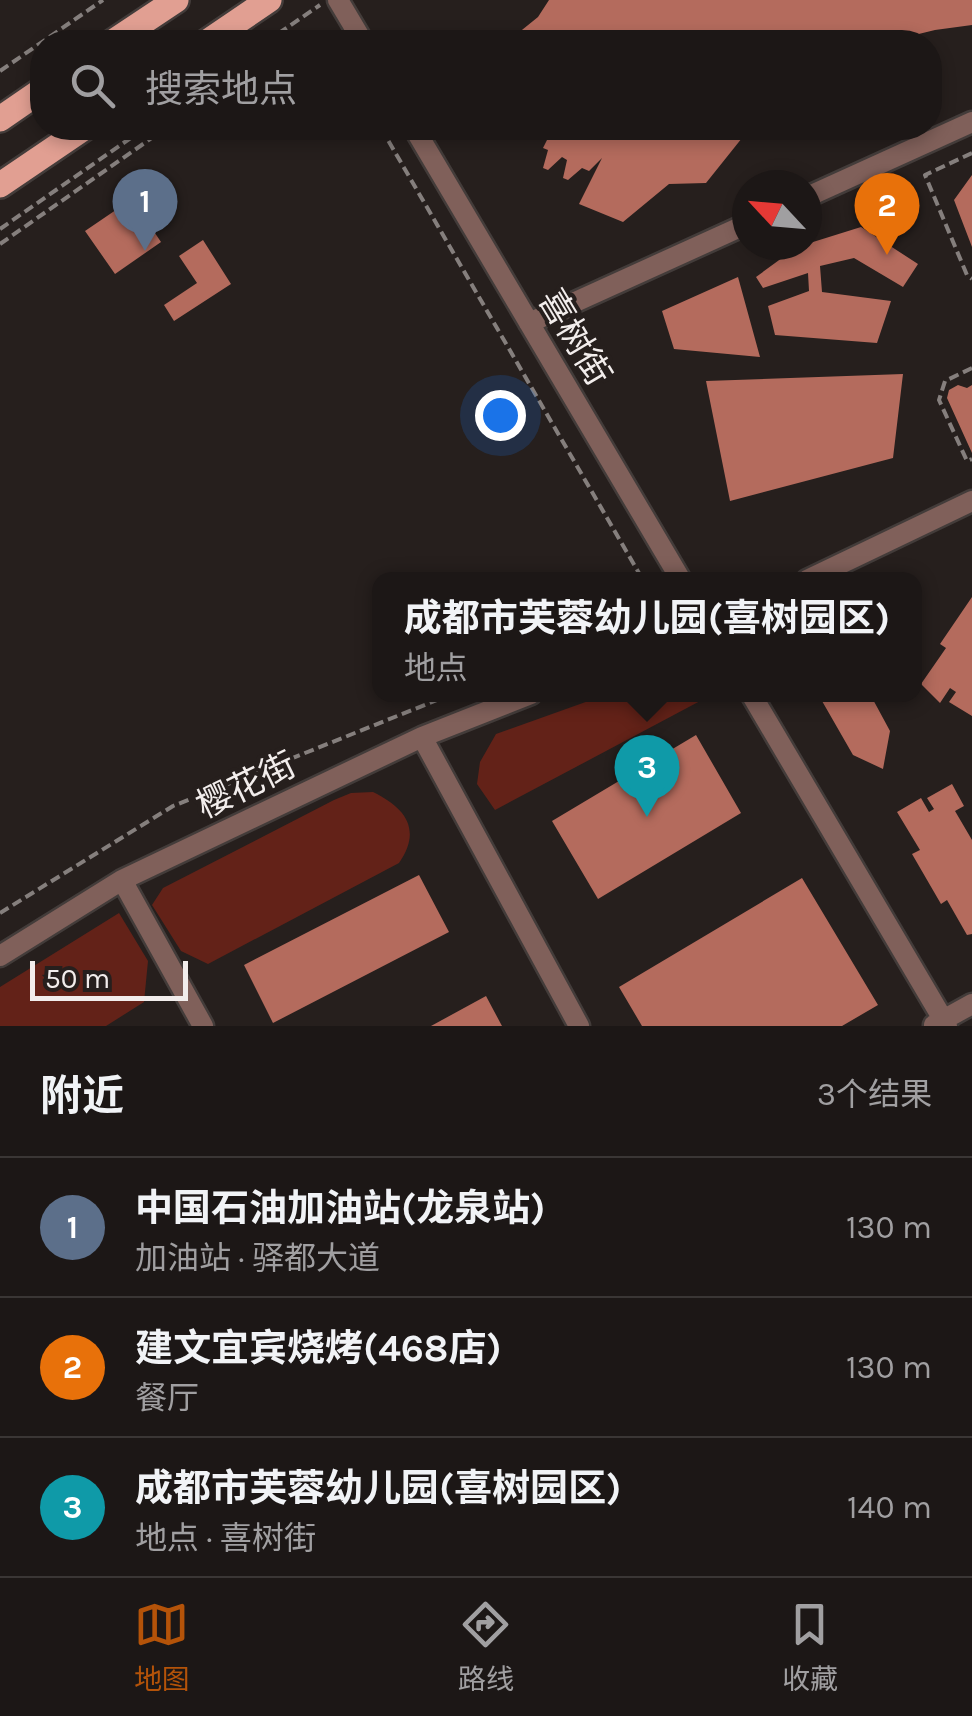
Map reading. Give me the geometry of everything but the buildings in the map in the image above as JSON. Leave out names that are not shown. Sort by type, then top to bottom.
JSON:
[{"type":"main road","points":[[131,30],[176,0]]},
{"type":"main road","points":[[225,30],[269,0]]},
{"type":"main road","points":[[0,118],[30,98]]},
{"type":"main road","points":[[0,185],[66,140]]},
{"type":"street","points":[[338,0],[356,30]]},
{"type":"street","points":[[942,136],[972,122]]},
{"type":"street","name":"喜树街","points":[[421,140],[676,572]]},
{"type":"street","points":[[822,190],[932,140]]},
{"type":"street","points":[[529,323],[732,231]]},
{"type":"street","points":[[824,572],[972,501]]},
{"type":"street","name":"樱花街","points":[[0,956],[122,880],[422,736],[510,702]]},
{"type":"street","points":[[755,702],[941,1024],[972,1004]]},
{"type":"street","points":[[422,736],[580,1026]]},
{"type":"street","points":[[122,880],[203,1026]]},
{"type":"path","points":[[59,30],[102,0]]},
{"type":"path","points":[[283,30],[326,0]]},
{"type":"path","points":[[0,71],[30,50]]},
{"type":"path","points":[[0,230],[128,140]]},
{"type":"path","points":[[0,244],[149,140]]},
{"type":"path","points":[[387,140],[638,572]]},
{"type":"path","points":[[972,153],[925,175],[972,279]]},
{"type":"path","points":[[972,368],[945,381],[939,400],[967,461],[972,459]]},
{"type":"path","points":[[0,914],[173,806],[432,702]]},
{"type":"shaded area","points":[[586,702],[698,702],[495,810],[477,784],[480,762],[496,734]]},
{"type":"shaded area","points":[[373,792],[394,805],[407,821],[409,840],[399,863],[208,964],[181,951],[152,905],[163,888],[334,800],[351,793]]},
{"type":"shaded area","points":[[119,913],[148,961],[144,1002],[106,1026],[0,1026],[0,987]]},
{"type":"place","name":"中国石油加油站(龙泉站)","points":[[145,251]]},
{"type":"place","name":"建文宜宾烧烤(468店)","points":[[887,255]]},
{"type":"place","name":"成都市芙蓉幼儿园(喜树园区)","points":[[647,817]]}]
